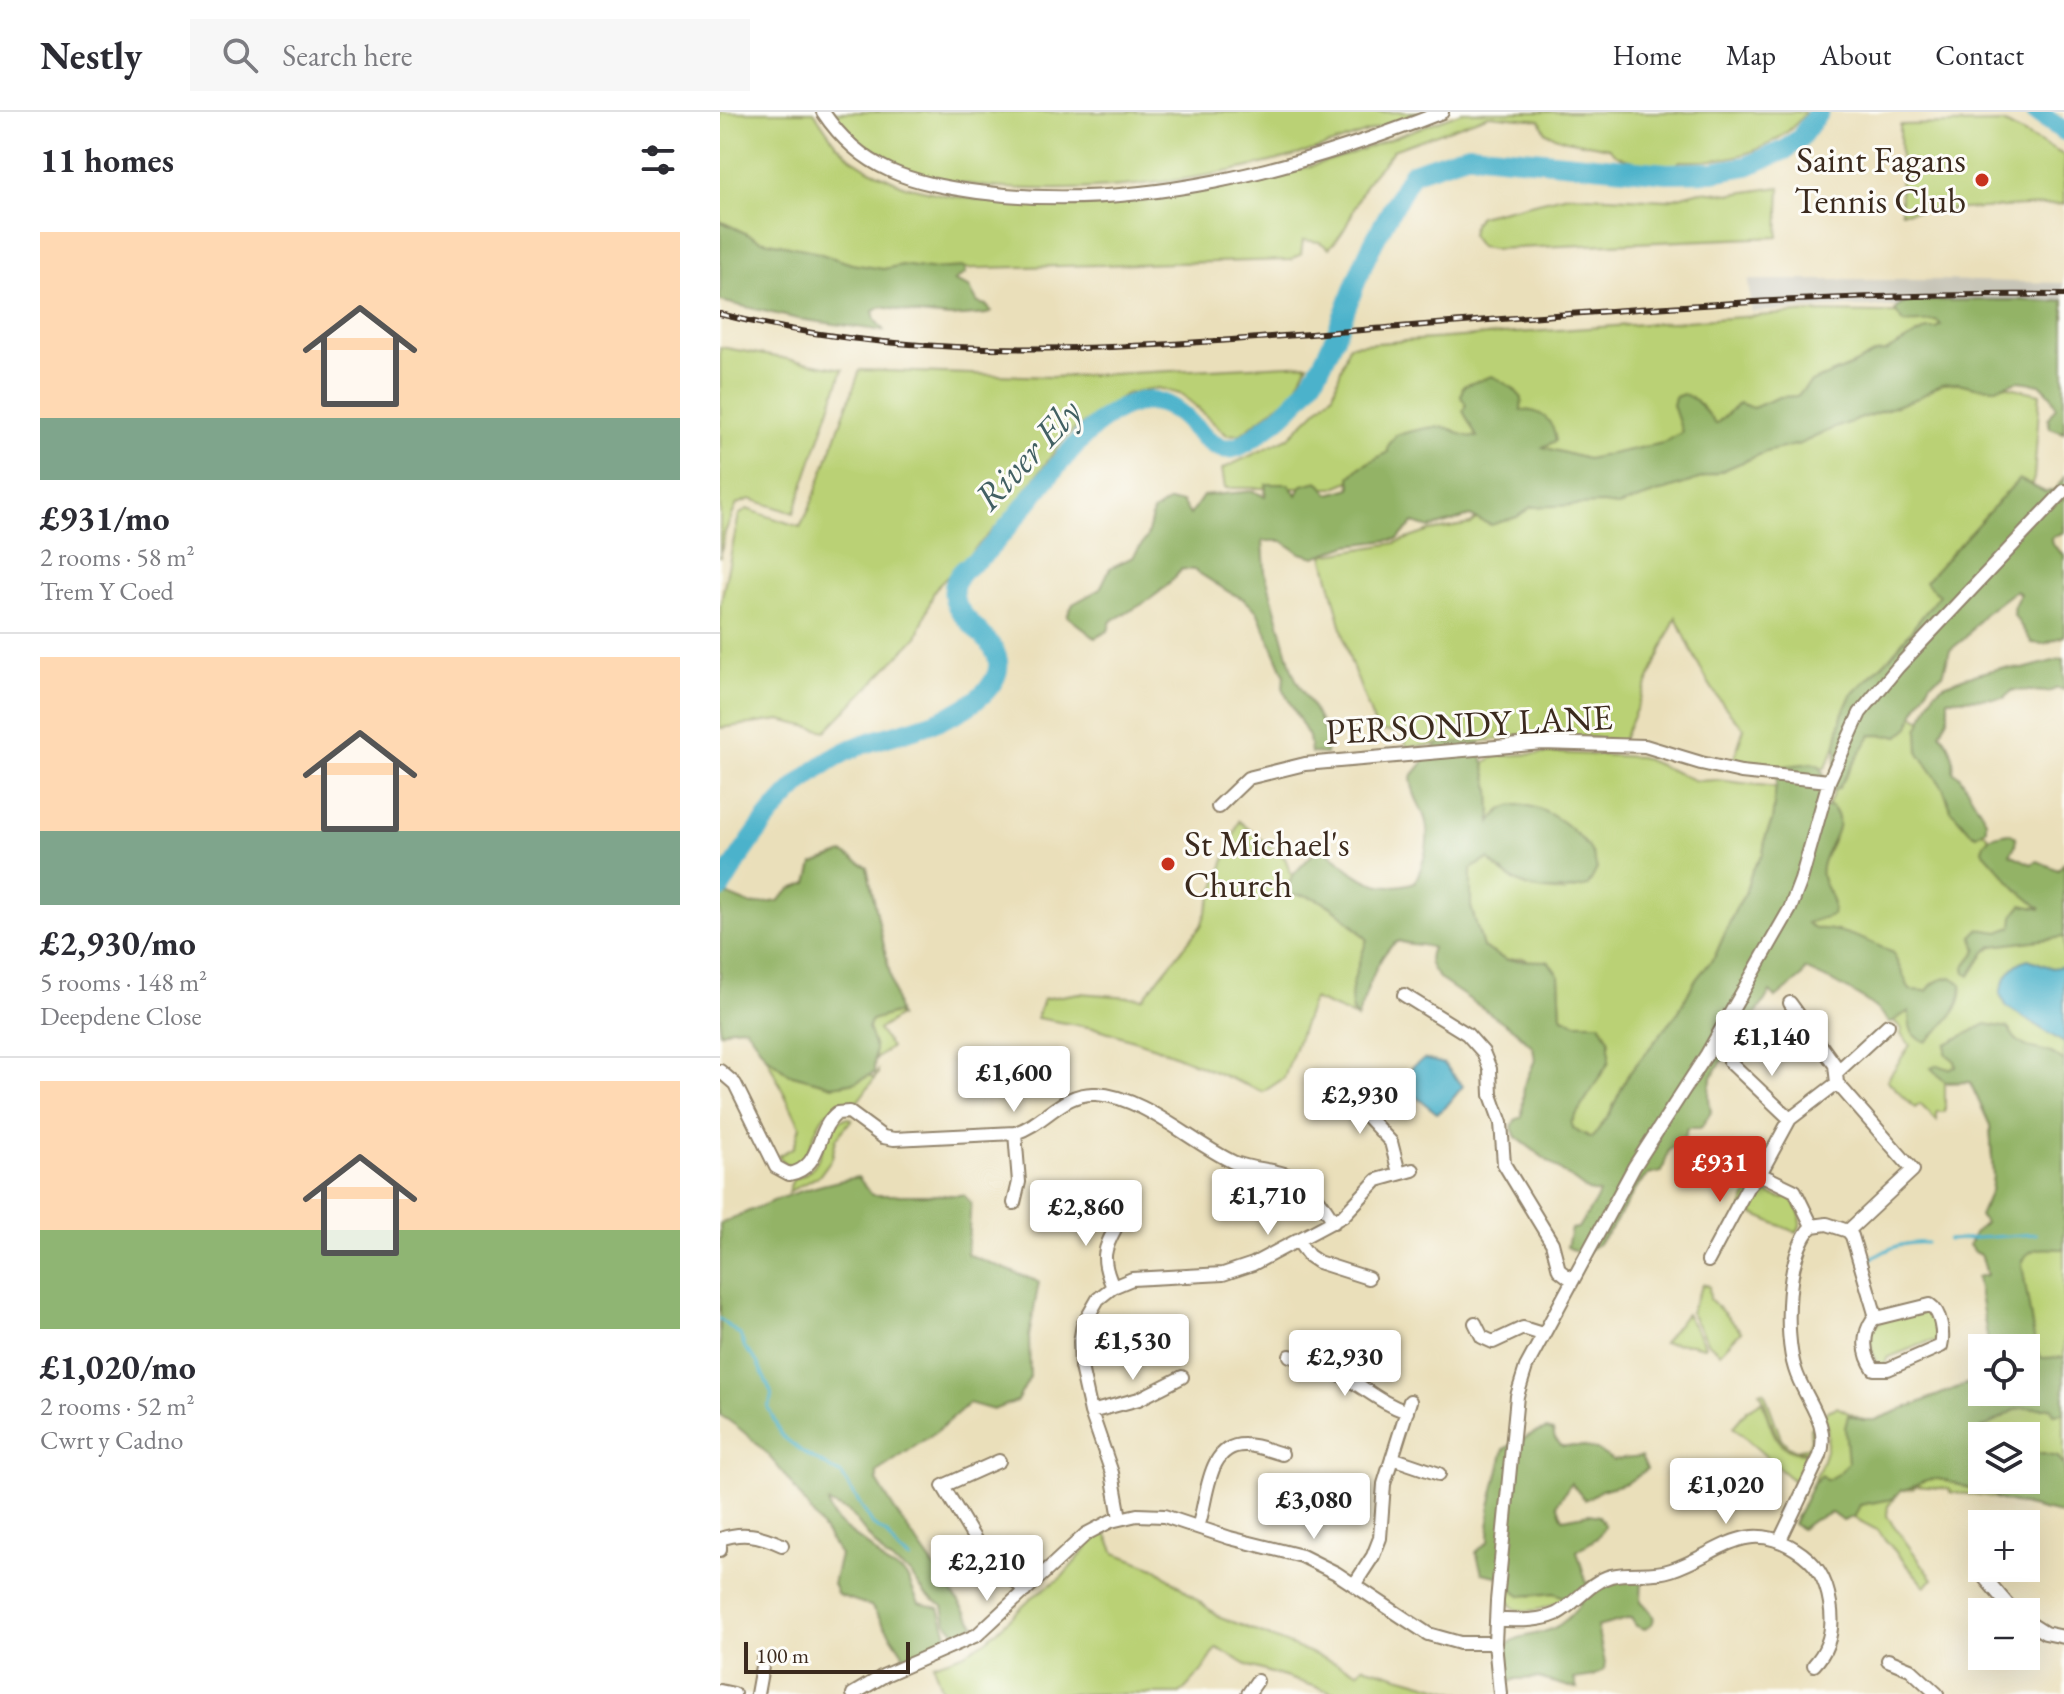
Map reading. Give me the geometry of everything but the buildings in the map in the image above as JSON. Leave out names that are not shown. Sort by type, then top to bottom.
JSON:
[{"type":"street","points":[[823,112],[835,130],[861,155],[900,176],[982,193],[1054,197],[1141,193],[1240,177],[1330,152],[1442,112]]},
{"type":"street","points":[[1500,1694],[1496,1620],[1519,1388],[1542,1334],[1634,1167],[1707,1054],[1790,909],[1829,781],[1867,702],[2064,491]]},
{"type":"street","name":"PERSONDY LANE","points":[[1218,807],[1248,778],[1305,764],[1542,743],[1645,746],[1741,772],[1829,781]]},
{"type":"street","points":[[1404,995],[1467,1034],[1483,1052],[1490,1069],[1491,1095],[1501,1123],[1504,1164],[1552,1243],[1559,1270],[1572,1280]]},
{"type":"street","points":[[1790,1003],[1837,1077],[1913,1170],[1848,1231]]},
{"type":"street","points":[[1708,1261],[1747,1188],[1760,1174],[1790,1119],[1888,1025]]},
{"type":"street","points":[[1730,1062],[1790,1119]]},
{"type":"street","points":[[720,1071],[735,1084],[776,1167],[789,1174],[801,1170],[813,1159],[829,1120],[844,1112],[858,1117],[883,1137],[894,1139],[1015,1133],[1028,1128],[1069,1099],[1086,1094],[1107,1095],[1167,1121],[1237,1163],[1282,1173],[1297,1180],[1319,1199],[1334,1222]]},
{"type":"street","points":[[1352,1091],[1359,1108],[1391,1142],[1399,1173]]},
{"type":"street","points":[[1014,1203],[1025,1182],[1015,1133]]},
{"type":"street","points":[[1120,1518],[1112,1473],[1091,1412],[1081,1367],[1081,1333],[1091,1308],[1113,1287],[1132,1279],[1208,1275],[1237,1270],[1266,1258],[1334,1222],[1349,1211],[1377,1180],[1413,1170]]},
{"type":"street","points":[[1760,1174],[1795,1191],[1812,1226]]},
{"type":"street","points":[[1113,1287],[1105,1269],[1104,1254],[1108,1238],[1124,1211]]},
{"type":"street","points":[[1780,1540],[1824,1442],[1821,1424],[1796,1373],[1790,1349],[1794,1262],[1801,1241],[1812,1226],[1819,1223],[1848,1231],[1852,1236],[1876,1317]]},
{"type":"street","points":[[1297,1240],[1318,1262],[1368,1278]]},
{"type":"street","points":[[1930,1305],[1937,1313],[1943,1342],[1941,1346],[1888,1369],[1874,1369],[1867,1357],[1865,1343],[1867,1329],[1876,1317],[1930,1305]]},
{"type":"street","points":[[1475,1323],[1482,1337],[1493,1342],[1523,1328],[1542,1334]]},
{"type":"street","points":[[1290,1356],[1335,1372],[1384,1404],[1408,1407],[1383,1490],[1380,1538],[1373,1556],[1354,1585]]},
{"type":"street","points":[[1091,1412],[1139,1399],[1182,1377]]},
{"type":"street","points":[[1198,1527],[1217,1458],[1244,1445],[1282,1454]]},
{"type":"street","points":[[1392,1458],[1439,1474]]},
{"type":"street","points":[[999,1461],[943,1486],[977,1543],[1025,1591]]},
{"type":"street","points":[[855,1693],[911,1662],[971,1639],[1086,1534],[1120,1518],[1151,1514],[1302,1556],[1328,1568],[1428,1634],[1460,1643],[1495,1643]]},
{"type":"street","points":[[720,1550],[720,1539],[741,1534],[764,1536],[782,1545]]},
{"type":"street","points":[[1496,1620],[1548,1617],[1608,1577],[1663,1573],[1750,1537],[1765,1536],[1780,1540],[1812,1561],[1823,1580],[1830,1600],[1829,1639],[1824,1654],[1814,1665]]},
{"type":"street","points":[[1988,1582],[2002,1598]]},
{"type":"street","points":[[2040,1630],[2064,1637]]},
{"type":"street","points":[[1888,1660],[1919,1675],[1937,1694]]},
{"type":"street","points":[[757,1694],[763,1661]]},
{"type":"street","points":[[1248,1694],[1257,1681]]},
{"type":"street","points":[[720,1691],[734,1694]]},
{"type":"shaded area","points":[[1748,280],[2064,283],[2064,307],[1848,307],[1751,312]]},
{"type":"green space","points":[[720,112],[814,112],[836,144],[851,158],[905,186],[988,201],[1064,204],[1146,201],[1264,180],[1347,155],[1462,112],[1806,112],[1794,126],[1766,146],[1733,157],[1680,161],[1676,165],[1622,158],[1609,148],[1566,140],[1546,133],[1540,120],[1489,115],[1393,150],[1366,184],[1347,225],[1329,248],[1319,242],[1303,240],[1301,254],[1291,260],[863,271],[720,229]]},
{"type":"green space","points":[[832,112],[1419,112],[1333,144],[1245,168],[1158,183],[1056,189],[1005,188],[956,182],[912,171],[861,146]]},
{"type":"green space","name":"Saint Fagans Tennis Club","points":[[2003,123],[2064,155],[2064,204],[1901,212],[1900,125]]},
{"type":"green space","points":[[1780,187],[1778,237],[1493,249],[1480,247],[1471,235],[1479,216],[1568,195],[1667,200],[1700,191],[1732,194]]},
{"type":"green space","points":[[720,221],[760,240],[809,250],[852,264],[883,269],[902,265],[929,269],[965,267],[966,273],[954,281],[969,287],[978,303],[986,305],[991,311],[950,317],[882,307],[873,311],[875,320],[884,331],[798,319],[720,301]]},
{"type":"green space","points":[[2064,300],[2064,433],[2050,428],[2048,418],[2056,407],[2051,395],[2040,384],[2019,381],[1996,388],[1942,384],[1918,398],[1800,444],[1766,452],[1717,473],[1618,506],[1531,507],[1517,517],[1491,525],[1470,516],[1430,528],[1413,523],[1398,539],[1348,545],[1315,557],[1300,553],[1282,541],[1263,541],[1265,572],[1292,670],[1320,721],[1326,754],[1311,753],[1309,737],[1283,690],[1284,674],[1257,611],[1244,599],[1194,570],[1182,569],[1158,593],[1111,621],[1108,631],[1095,638],[1067,616],[1073,604],[1100,589],[1110,568],[1133,557],[1147,537],[1153,512],[1168,502],[1182,502],[1190,515],[1203,496],[1254,491],[1265,497],[1266,484],[1288,484],[1297,495],[1302,485],[1318,481],[1329,494],[1351,488],[1350,477],[1360,467],[1388,452],[1388,446],[1396,435],[1441,427],[1477,437],[1463,411],[1466,404],[1461,397],[1463,386],[1492,376],[1513,388],[1522,398],[1521,410],[1541,414],[1549,422],[1556,441],[1543,447],[1587,459],[1663,443],[1682,432],[1673,405],[1675,397],[1683,394],[1696,400],[1716,424],[1739,403],[1753,408],[1779,397],[1797,396],[1811,382],[1941,325],[1937,321],[1904,323],[1895,311],[1909,301]]},
{"type":"green space","points":[[1811,312],[2031,315],[1617,471],[1440,443],[1333,488],[1225,488],[1222,469],[1288,438],[1333,394],[1349,345]]},
{"type":"green space","points":[[720,347],[843,369],[794,513],[750,499],[737,504],[725,532],[720,558]]},
{"type":"green space","points":[[1308,364],[1293,394],[1241,434],[1227,435],[1183,395],[1158,388],[1126,394],[1067,435],[1005,518],[935,589],[917,637],[826,731],[780,720],[720,728],[720,606],[739,515],[747,509],[800,527],[860,370],[1052,377]]},
{"type":"green space","points":[[1944,371],[2040,394],[2034,478],[2031,487],[1926,582],[1939,595],[1891,656],[1851,695],[1842,715],[1837,744],[1825,768],[1731,768],[1744,728],[1713,690],[1676,617],[1622,742],[1528,734],[1479,742],[1407,747],[1402,732],[1377,731],[1350,660],[1323,555],[1395,543],[1430,531],[1471,524],[1492,502]]},
{"type":"green space","points":[[2064,477],[2064,532],[2051,538],[2052,544],[2064,555],[2064,636],[2044,644],[2032,643],[2014,615],[2013,608],[2020,594],[2016,590],[1984,614],[1965,638],[1950,650],[1943,674],[1931,682],[1910,727],[1899,736],[1871,735],[1838,789],[1832,790],[1835,748],[1842,715],[1851,695],[1891,656],[1939,595],[1925,582],[2019,479],[2045,492],[2056,489]]},
{"type":"green space","points":[[2064,658],[2064,690],[2013,690],[2004,698],[1948,699],[1948,719],[1940,733],[1951,751],[1953,772],[1959,775],[1986,820],[1986,829],[1977,835],[1970,832],[1951,810],[1943,788],[1919,753],[1918,730],[1934,692],[1965,677],[2001,668],[2023,669]]},
{"type":"green space","points":[[1887,702],[1929,723],[1964,811],[2064,918],[2064,1514],[1986,1496],[1968,1494],[1950,1492],[1950,1489],[1916,1486],[1901,1490],[1888,1506],[1887,1516],[1933,1579],[1925,1586],[1877,1530],[1808,1493],[1822,1464],[1827,1444],[1823,1413],[1837,1407],[1863,1420],[1875,1420],[1968,1383],[1968,1406],[2040,1406],[2040,1334],[2016,1334],[1977,1277],[1987,1275],[1982,1256],[1996,1225],[1990,1125],[1970,1082],[1945,1083],[1945,1112],[1937,1112],[1937,1121],[1920,1104],[1915,1108],[1887,1080],[1910,1045],[1900,1033],[1902,1030],[1888,1014],[1784,947],[1824,815],[1862,726]]},
{"type":"green space","points":[[1479,742],[1490,789],[1491,822],[1501,810],[1514,805],[1543,811],[1558,819],[1582,840],[1592,853],[1597,869],[1588,886],[1546,890],[1522,884],[1488,859],[1471,869],[1471,907],[1483,947],[1506,960],[1548,961],[1559,976],[1561,1016],[1576,1023],[1600,1023],[1609,1039],[1609,1062],[1571,1123],[1574,1129],[1592,1138],[1610,1113],[1628,1075],[1679,1011],[1694,982],[1715,956],[1745,894],[1752,871],[1763,854],[1772,822],[1778,767],[1812,763],[1820,766],[1824,776],[1818,807],[1832,807],[1837,814],[1838,829],[1822,867],[1823,880],[1832,902],[1832,915],[1807,923],[1815,929],[1855,936],[1893,953],[1910,990],[1927,991],[1938,981],[1952,977],[1961,984],[1956,1009],[1926,1042],[1911,1030],[1909,1011],[1890,1023],[1862,998],[1805,969],[1802,977],[1776,998],[1770,992],[1750,1024],[1757,1031],[1743,1054],[1736,1047],[1717,1068],[1710,1083],[1711,1112],[1701,1128],[1687,1128],[1685,1137],[1669,1150],[1662,1172],[1648,1175],[1639,1184],[1598,1244],[1582,1254],[1567,1247],[1571,1229],[1578,1228],[1599,1193],[1588,1191],[1516,1137],[1512,1128],[1515,1120],[1522,1117],[1524,1085],[1535,1060],[1533,1047],[1516,1031],[1441,980],[1429,962],[1432,948],[1399,941],[1391,946],[1379,964],[1357,1019],[1351,1000],[1352,990],[1367,939],[1334,908],[1314,898],[1292,895],[1288,888],[1292,876],[1320,846],[1363,879],[1386,886],[1415,882],[1428,839],[1426,822],[1411,777],[1438,744]]},
{"type":"green space","points":[[1555,753],[1640,757],[1696,781],[1717,780],[1776,787],[1772,822],[1763,854],[1752,871],[1745,894],[1715,957],[1694,982],[1679,1011],[1628,1075],[1610,1113],[1592,1138],[1574,1129],[1571,1123],[1609,1062],[1600,1023],[1576,1023],[1561,1016],[1559,976],[1523,958],[1506,960],[1483,947],[1471,907],[1471,869],[1489,859],[1505,874],[1522,883],[1563,892],[1491,824],[1490,789],[1484,763],[1496,756]]},
{"type":"green space","points":[[1239,821],[1285,858],[1292,876],[1288,888],[1292,894],[1314,897],[1324,902],[1367,940],[1352,1007],[1354,1016],[1313,999],[1284,1078],[1263,1092],[1155,1047],[1099,1029],[1037,1018],[1043,999],[1079,993],[1143,998],[1201,926]]},
{"type":"green space","points":[[2009,833],[2016,837],[2010,854],[2031,864],[2038,861],[2058,870],[2064,863],[2064,937],[1993,946],[1985,952],[1970,976],[1965,973],[1964,967],[1977,950],[1972,936],[1979,929],[1999,932],[2012,927],[2013,916],[2022,905],[2041,909],[2017,889],[1982,850],[1988,839]]},
{"type":"green space","points":[[843,853],[867,867],[899,1016],[895,1013],[871,1020],[868,1028],[875,1048],[874,1073],[856,1082],[833,1086],[789,1074],[766,1056],[745,1027],[720,1033],[720,894],[752,905],[778,901],[791,889],[808,883],[813,864]]},
{"type":"green space","points":[[895,1013],[899,1016],[878,1030],[891,1047],[876,1059],[868,1027],[871,1020]]},
{"type":"green space","points":[[1986,1024],[2008,1028],[2014,1038],[2027,1047],[2048,1052],[2064,1062],[2064,1249],[2033,1250],[2022,1264],[2033,1334],[1987,1334],[1977,1277],[1987,1275],[1982,1256],[1969,1245],[1974,1233],[1985,1223],[1980,1216],[1991,1191],[1990,1125],[1970,1082],[1945,1082],[1931,1068],[1938,1065],[1949,1069],[1956,1067],[1955,1061],[1946,1054],[1946,1044]]},
{"type":"green space","points":[[766,1056],[789,1074],[833,1086],[856,1082],[870,1075],[873,1079],[878,1071],[878,1074],[855,1105],[839,1106],[828,1112],[820,1121],[806,1153],[788,1166],[778,1156],[794,1147],[800,1126]]},
{"type":"green space","points":[[846,1118],[852,1119],[836,1139],[832,1158],[819,1176],[788,1192],[793,1179],[813,1167],[831,1130]]},
{"type":"green space","points":[[858,1177],[872,1195],[964,1195],[971,1203],[967,1254],[1039,1282],[1029,1336],[1030,1377],[1017,1401],[993,1410],[969,1403],[936,1432],[877,1472],[877,1481],[897,1514],[975,1625],[957,1635],[946,1622],[943,1606],[926,1595],[910,1573],[886,1558],[849,1512],[828,1503],[833,1517],[842,1527],[866,1544],[885,1564],[905,1575],[919,1603],[939,1608],[948,1638],[927,1651],[910,1655],[904,1655],[871,1606],[838,1595],[833,1584],[840,1555],[772,1460],[739,1428],[720,1415],[720,1224],[788,1196]]},
{"type":"green space","points":[[1758,1183],[1757,1190],[1784,1199],[1786,1191],[1789,1192],[1801,1217],[1797,1233],[1744,1210],[1743,1205],[1752,1185]]},
{"type":"green space","points":[[1703,1284],[1709,1286],[1710,1299],[1741,1331],[1720,1353],[1707,1342],[1690,1312]]},
{"type":"green space","points":[[1929,1311],[1936,1326],[1936,1342],[1930,1341],[1887,1358],[1885,1365],[1877,1364],[1871,1348],[1874,1327],[1890,1318]]},
{"type":"green space","points":[[1686,1314],[1705,1345],[1704,1347],[1663,1343]]},
{"type":"green space","points":[[2040,1355],[2042,1358],[2064,1357],[2064,1413],[2054,1414],[2051,1407],[2022,1408],[1994,1422],[1968,1422],[1968,1488],[1945,1480],[1927,1480],[1901,1490],[1892,1499],[1860,1505],[1855,1516],[1843,1521],[1831,1513],[1801,1529],[1793,1524],[1814,1482],[1822,1475],[1827,1480],[1848,1463],[1845,1428],[1848,1415],[1875,1420],[1968,1383],[1968,1406],[2040,1406]]},
{"type":"green space","points":[[1764,1391],[1781,1438],[1796,1450],[1808,1447],[1810,1428],[1813,1427],[1814,1452],[1792,1450],[1783,1444],[1760,1392]]},
{"type":"green space","points":[[1762,1401],[1771,1429],[1780,1444],[1795,1452],[1806,1453],[1803,1460],[1809,1462],[1798,1485],[1733,1427],[1747,1410]]},
{"type":"green space","points":[[1547,1429],[1553,1431],[1555,1439],[1562,1446],[1582,1446],[1613,1460],[1641,1457],[1647,1469],[1627,1483],[1601,1490],[1585,1500],[1571,1483],[1557,1504],[1563,1519],[1589,1514],[1599,1516],[1605,1526],[1597,1538],[1577,1551],[1587,1584],[1614,1573],[1642,1579],[1641,1601],[1654,1619],[1645,1629],[1636,1626],[1631,1618],[1597,1627],[1604,1670],[1594,1676],[1574,1679],[1577,1689],[1538,1678],[1516,1679],[1505,1684],[1501,1681],[1504,1653],[1513,1640],[1557,1627],[1581,1603],[1554,1593],[1522,1596],[1501,1577],[1482,1573],[1476,1552],[1489,1541],[1490,1506],[1504,1449]]},
{"type":"green space","points":[[2040,1454],[2058,1457],[2064,1466],[2064,1515],[1997,1499],[1994,1494],[2040,1494]]},
{"type":"green space","points":[[1106,1533],[1115,1553],[1157,1569],[1218,1616],[1358,1672],[1363,1666],[1462,1694],[1339,1694],[1249,1666],[1217,1648],[1203,1670],[1180,1694],[943,1694],[933,1664],[965,1653],[987,1640],[1034,1596],[1062,1577],[1093,1541]]},
{"type":"green space","points":[[1504,1581],[1531,1596],[1554,1593],[1567,1597],[1542,1609],[1515,1609],[1508,1601],[1508,1595],[1503,1594]]},
{"type":"water","points":[[2028,959],[2052,968],[2064,966],[2064,1043],[2007,1007],[2000,994],[2010,972]]},
{"type":"water","points":[[1425,1059],[1444,1064],[1463,1086],[1437,1113],[1415,1096],[1405,1081],[1413,1066]]},
{"type":"waterway","name":"River Ely","points":[[720,889],[747,846],[779,805],[817,770],[861,745],[941,720],[983,694],[996,676],[998,661],[992,647],[960,610],[954,596],[958,576],[994,544],[1056,467],[1099,422],[1137,402],[1156,402],[1172,408],[1210,442],[1222,448],[1245,443],[1288,410],[1305,391],[1329,350],[1371,247],[1412,173],[1469,154],[1667,173],[1713,172],[1747,166],[1785,150],[1800,138],[1819,112]]},
{"type":"waterway","name":"River Ely","points":[[2036,112],[2064,131]]},
{"type":"waterway","points":[[1948,1240],[2036,1234]]},
{"type":"waterway","points":[[1870,1260],[1897,1246],[1927,1243]]},
{"type":"waterway","points":[[720,1319],[740,1335],[745,1348],[757,1362],[771,1392],[768,1407],[781,1435],[801,1451],[842,1475],[873,1525],[887,1534],[899,1551],[910,1559]]},
{"type":"railway","points":[[720,314],[802,331],[885,342],[969,348],[1052,348],[1220,341],[1810,299],[2064,295]]},
{"type":"place","name":"Saint Fagans Tennis Club","points":[[1982,180]]},
{"type":"place","name":"St Michael's Church","points":[[1168,864]]}]
